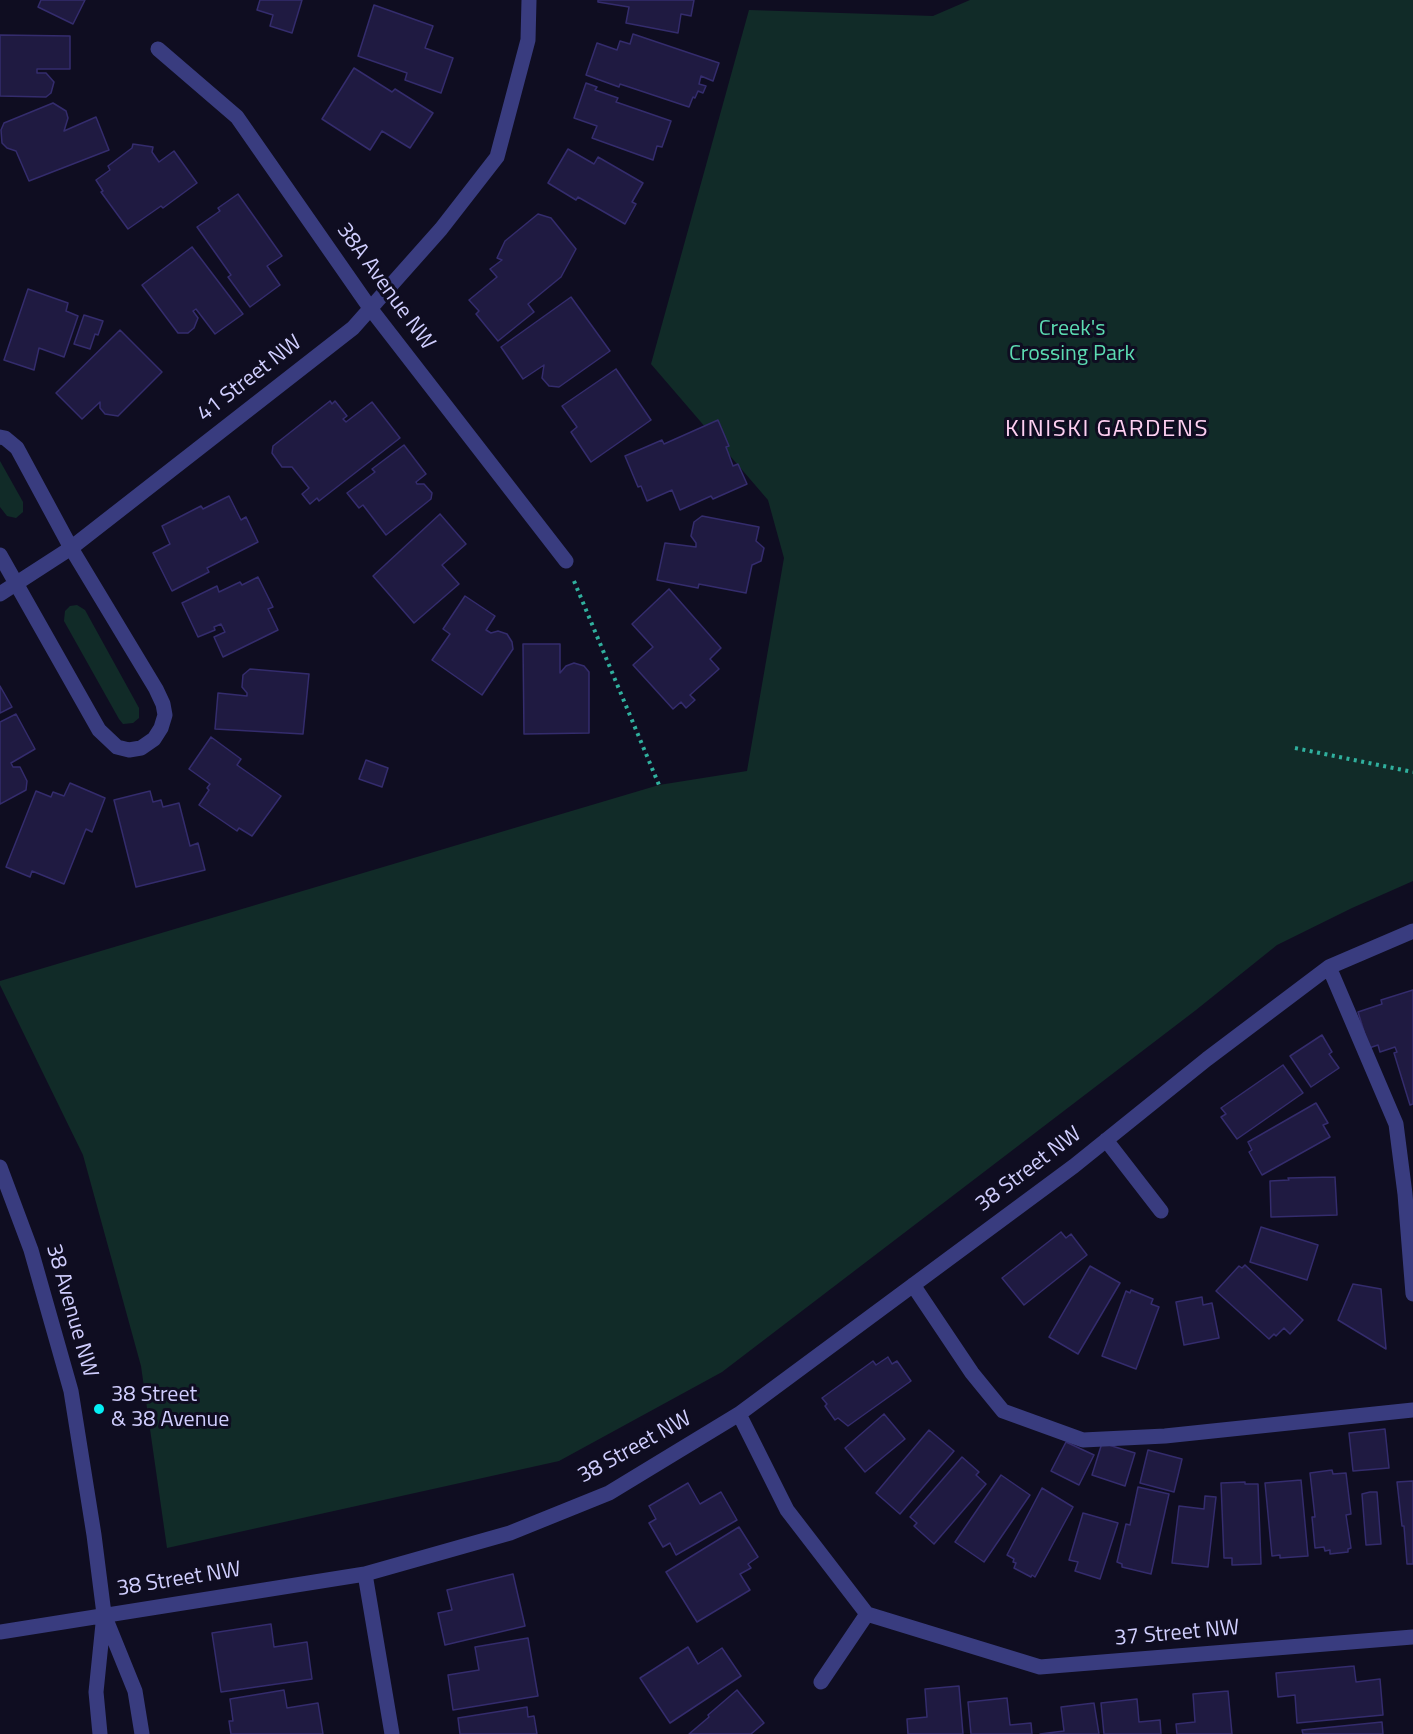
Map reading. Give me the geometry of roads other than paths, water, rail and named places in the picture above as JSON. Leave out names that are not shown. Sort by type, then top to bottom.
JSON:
[{"type":"street","name":"41 Street NW","points":[[0,594],[71,548],[353,328],[441,229],[497,157],[528,40],[529,0]]},
{"type":"street","name":"38A Avenue NW","points":[[158,49],[237,117],[370,308],[566,561]]},
{"type":"street","points":[[0,437],[5,438],[17,448],[71,548],[163,704],[165,715],[154,739],[141,748],[129,750],[117,747],[99,730],[0,555]]},
{"type":"street","name":"38 Street NW","points":[[0,1632],[364,1574],[510,1533],[609,1493],[739,1414],[1074,1166],[1207,1059],[1329,967],[1413,930]]},
{"type":"street","points":[[1329,967],[1396,1124],[1405,1194],[1413,1294]]},
{"type":"street","name":"38 Street NW","points":[[1106,1140],[1161,1211]]},
{"type":"street","name":"38 Avenue NW","points":[[0,1167],[31,1250],[71,1392],[104,1614],[96,1692],[100,1734]]},
{"type":"street","points":[[913,1285],[972,1373],[1003,1411],[1083,1440],[1165,1436],[1413,1410]]},
{"type":"street","points":[[739,1414],[787,1510],[867,1614],[822,1682]]},
{"type":"street","points":[[364,1574],[392,1734]]},
{"type":"street","name":"38 Avenue NW","points":[[104,1614],[135,1691],[142,1734]]},
{"type":"street","name":"37 Street NW","points":[[867,1614],[1040,1667],[1413,1636]]},
{"type":"place","name":"38 Street & 38 Avenue","points":[[99,1409]]},
{"type":"district","name":"KINISKI GARDENS","points":[[1107,430]]},
{"type":"park label","name":"Creek's Crossing Park","points":[[1072,342]]}]
